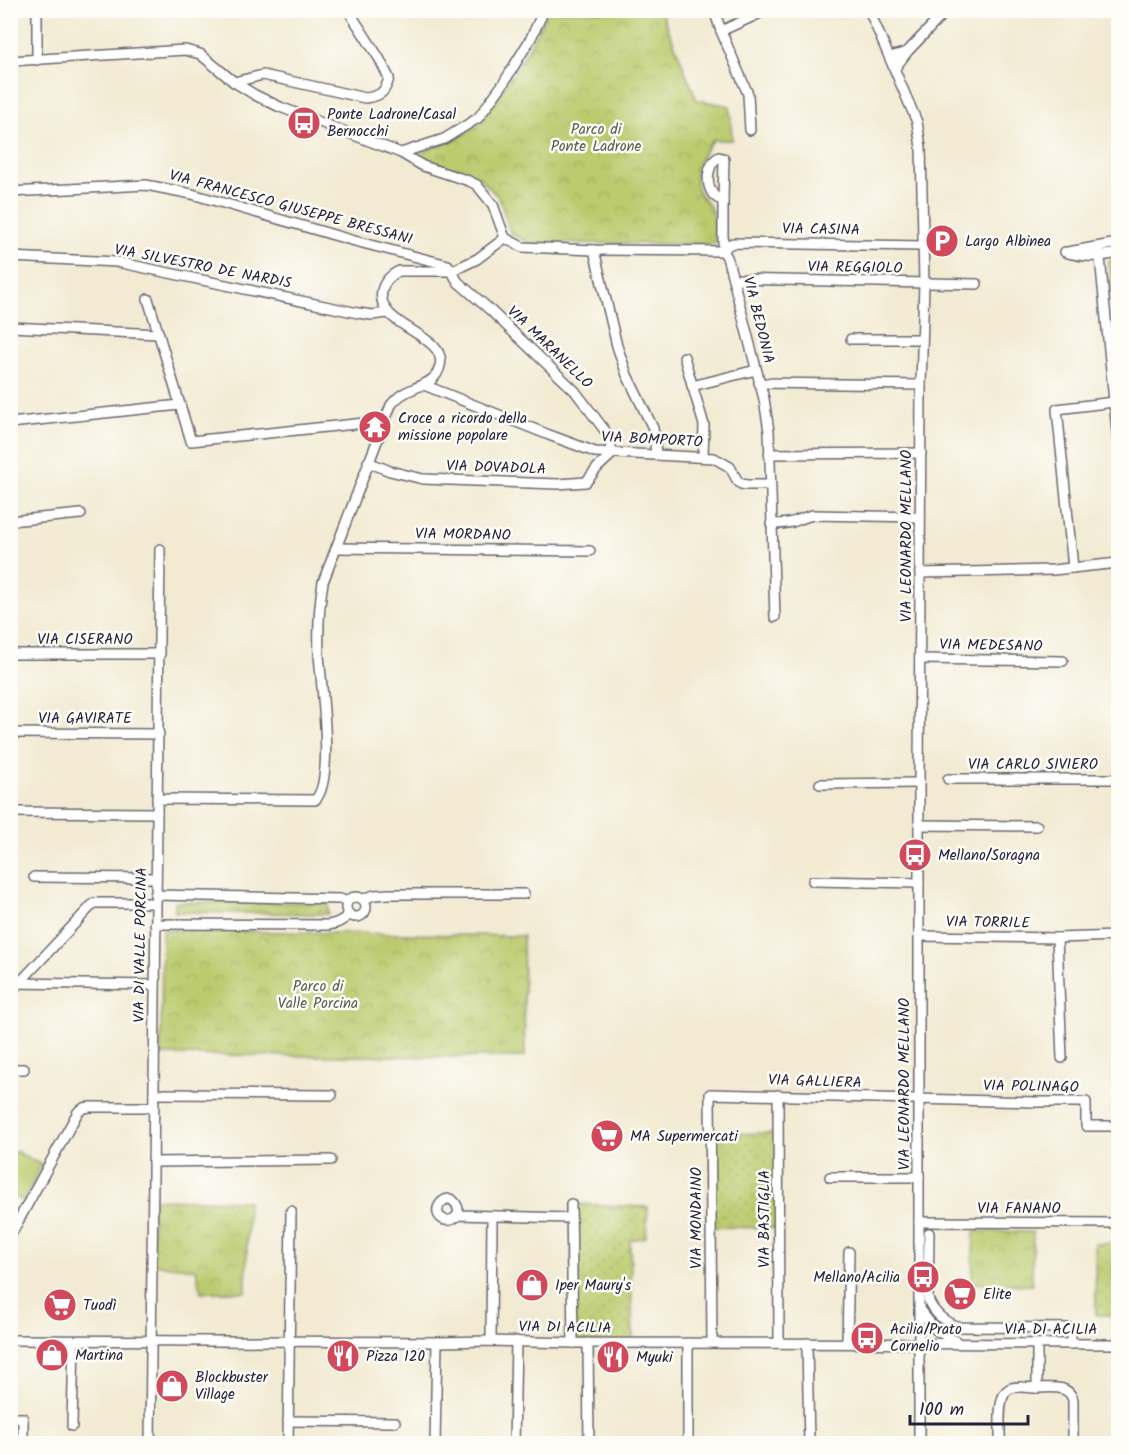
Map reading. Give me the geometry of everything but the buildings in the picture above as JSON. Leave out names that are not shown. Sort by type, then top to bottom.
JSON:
[{"type":"street","points":[[37,10],[37,60]]},
{"type":"street","points":[[234,82],[263,75],[365,98],[376,97],[386,89],[389,78],[348,10]]},
{"type":"street","points":[[401,153],[444,139],[478,118],[503,84],[531,38],[544,10]]},
{"type":"street","points":[[714,10],[748,94],[750,130]]},
{"type":"street","points":[[721,31],[767,10]]},
{"type":"street","name":"VIA LEONARDO MELLANO","points":[[869,10],[917,122],[921,147],[924,283],[920,517],[918,1099],[919,1222],[924,1265],[918,1343],[919,1443]]},
{"type":"street","points":[[895,68],[947,10]]},
{"type":"street","points":[[10,62],[185,50],[200,54],[234,82],[280,107],[401,153],[423,166],[477,185],[493,205],[505,238],[522,247],[723,251]]},
{"type":"street","points":[[890,57],[907,52]]},
{"type":"street","name":"VIA FRANCESCO GIUSEPPE BRESSANI","points":[[10,192],[146,185],[192,194],[351,240],[429,259],[448,265],[452,271]]},
{"type":"street","name":"VIA BEDONIA","points":[[723,200],[723,251],[727,257],[764,399],[769,431],[775,617]]},
{"type":"street","points":[[157,799],[315,800],[320,796],[325,766],[319,609],[323,582],[391,405],[412,389],[424,386],[432,380],[440,364],[435,347],[387,313],[382,303],[382,288],[392,274],[399,271],[452,271],[477,260],[505,238]]},
{"type":"street","name":"VIA CASINA","points":[[723,251],[728,245],[734,243],[923,246]]},
{"type":"street","points":[[1099,252],[1119,243]]},
{"type":"street","points":[[594,250],[617,346],[627,375],[653,428],[656,454]]},
{"type":"street","points":[[1099,252],[1119,253]]},
{"type":"street","points":[[1099,252],[1119,442]]},
{"type":"street","name":"VIA SILVESTRO DE NARDIS","points":[[10,257],[117,262],[358,313],[372,315],[387,313]]},
{"type":"street","name":"VIA MARANELLO","points":[[452,271],[458,282],[575,391],[609,436],[612,454]]},
{"type":"street","name":"VIA REGGIOLO","points":[[733,279],[976,284]]},
{"type":"street","points":[[148,298],[191,441],[384,421]]},
{"type":"street","points":[[10,327],[159,334]]},
{"type":"street","points":[[850,339],[922,339]]},
{"type":"street","points":[[684,357],[704,425],[703,456]]},
{"type":"street","points":[[692,386],[756,370]]},
{"type":"street","points":[[759,383],[921,385]]},
{"type":"street","name":"VIA BOMPORTO","points":[[424,386],[595,452],[714,458],[730,467],[741,484],[770,485]]},
{"type":"street","points":[[1073,568],[1057,409],[1114,402]]},
{"type":"street","points":[[10,423],[180,405]]},
{"type":"street","points":[[769,454],[921,453]]},
{"type":"street","name":"VIA DOVADOLA","points":[[368,462],[390,471],[423,479],[558,484],[586,482],[612,454]]},
{"type":"street","points":[[10,521],[81,514]]},
{"type":"street","points":[[771,524],[797,521],[803,516],[813,515],[920,517]]},
{"type":"street","name":"VIA MORDANO","points":[[336,548],[590,550]]},
{"type":"street","name":"VIA DI VALLE PORCINA","points":[[150,1443],[160,549]]},
{"type":"street","points":[[920,573],[1053,570],[1119,563]]},
{"type":"street","name":"VIA CISERANO","points":[[10,654],[160,654]]},
{"type":"street","name":"VIA MEDESANO","points":[[920,659],[1062,661]]},
{"type":"street","name":"VIA GAVIRATE","points":[[10,733],[159,734]]},
{"type":"street","name":"VIA CARLO SIVIERO","points":[[948,779],[1119,779]]},
{"type":"street","points":[[820,784],[919,783]]},
{"type":"street","points":[[10,812],[157,813]]},
{"type":"street","points":[[919,825],[1037,826]]},
{"type":"street","points":[[33,877],[156,878]]},
{"type":"street","points":[[813,881],[919,883]]},
{"type":"street","points":[[347,902],[357,896],[364,899],[374,895],[389,894],[524,894]]},
{"type":"street","points":[[10,993],[15,983],[94,903],[155,899],[340,899],[347,902]]},
{"type":"street","points":[[347,902],[349,914],[356,917],[363,914],[367,907],[364,899]]},
{"type":"street","points":[[155,924],[327,926],[336,925],[349,914]]},
{"type":"street","name":"VIA TORRILE","points":[[919,936],[1057,938],[1119,936]]},
{"type":"street","points":[[1057,938],[1062,1058]]},
{"type":"street","points":[[15,983],[155,985]]},
{"type":"street","points":[[10,1069],[24,1069]]},
{"type":"street","points":[[154,1094],[332,1095]]},
{"type":"street","name":"VIA GALLIERA","points":[[710,1094],[918,1099]]},
{"type":"street","name":"VIA MONDAINO","points":[[710,1094],[712,1342]]},
{"type":"street","name":"VIA BASTIGLIA","points":[[778,1095],[779,1343]]},
{"type":"street","name":"VIA POLINAGO","points":[[918,1099],[1086,1102],[1086,1126],[1119,1126]]},
{"type":"street","points":[[10,1236],[78,1112],[90,1107],[154,1107]]},
{"type":"street","points":[[153,1162],[331,1160]]},
{"type":"street","points":[[830,1178],[919,1177]]},
{"type":"street","points":[[571,1204],[573,1343]]},
{"type":"street","points":[[288,1443],[291,1211]]},
{"type":"street","points":[[458,1215],[571,1218]]},
{"type":"street","points":[[491,1341],[492,1216]]},
{"type":"street","name":"VIA FANANO","points":[[919,1222],[1119,1223]]},
{"type":"street","points":[[929,1233],[924,1265],[929,1302],[934,1310],[952,1325],[1071,1328],[1071,1344]]},
{"type":"street","points":[[847,1343],[849,1252]]},
{"type":"street","points":[[919,1309],[936,1330],[959,1343]]},
{"type":"street","name":"VIA DI ACILIA","points":[[10,1340],[1119,1344]]},
{"type":"street","points":[[72,1426],[74,1341]]},
{"type":"street","points":[[514,1443],[516,1341]]},
{"type":"street","points":[[435,1443],[437,1342]]},
{"type":"street","points":[[588,1342],[589,1443]]},
{"type":"street","points":[[688,1343],[688,1443]]},
{"type":"street","points":[[807,1343],[809,1443]]},
{"type":"street","points":[[1037,1344],[1037,1388]]},
{"type":"street","points":[[1000,1443],[1001,1403],[1003,1395],[1012,1388],[1064,1389],[1071,1394],[1073,1443]]},
{"type":"street","points":[[10,1419],[23,1418],[23,1443]]},
{"type":"street","points":[[288,1421],[395,1422]]},
{"type":"green space","name":"Parco di Ponte Ladrone","points":[[548,11],[661,11],[697,100],[730,106],[732,140],[713,140],[702,156],[696,174],[698,190],[713,215],[715,244],[530,243],[511,234],[499,198],[480,178],[415,155],[460,137],[481,122],[522,60]]},
{"type":"green space","points":[[1118,257],[1118,360],[1109,261]]},
{"type":"green space","points":[[175,902],[328,903],[328,914],[175,912]]},
{"type":"green space","name":"Parco di Valle Porcina","points":[[162,930],[523,936],[525,1057],[161,1055]]},
{"type":"green space","points":[[778,1133],[779,1228],[712,1227],[711,1134]]},
{"type":"green space","points":[[15,1151],[42,1165],[23,1201],[11,1194],[11,1160]]},
{"type":"green space","points":[[153,1199],[248,1201],[246,1292],[201,1292],[196,1269],[152,1264]]},
{"type":"green space","points":[[571,1204],[648,1207],[646,1237],[630,1240],[633,1343],[574,1344]]},
{"type":"green space","points":[[974,1231],[1033,1232],[1032,1285],[972,1283]]},
{"type":"green space","points":[[1114,1232],[1118,1232],[1118,1315],[1096,1315],[1095,1244],[1114,1243]]},
{"type":"place","name":"Ponte Ladrone/Casal Bernocchi","points":[[304,123]]},
{"type":"place","name":"Largo Albinea","points":[[942,241]]},
{"type":"place","name":"Croce a ricordo della missione popolare","points":[[375,427]]},
{"type":"place","name":"Mellano/Soragna","points":[[915,855]]},
{"type":"place","name":"MA Supermercati","points":[[607,1136]]},
{"type":"place","name":"Mellano/Acilia","points":[[923,1277]]},
{"type":"place","name":"Iper Maury's","points":[[532,1285]]},
{"type":"place","name":"Elite","points":[[960,1294]]},
{"type":"place","name":"Tuodì","points":[[60,1305]]},
{"type":"place","name":"Acilia/Prato Cornelio","points":[[867,1338]]},
{"type":"place","name":"Martina","points":[[52,1355]]},
{"type":"place","name":"Pizza 120","points":[[343,1356]]},
{"type":"place","name":"Myuki","points":[[613,1357]]},
{"type":"place","name":"Blockbuster Village","points":[[172,1386]]}]
